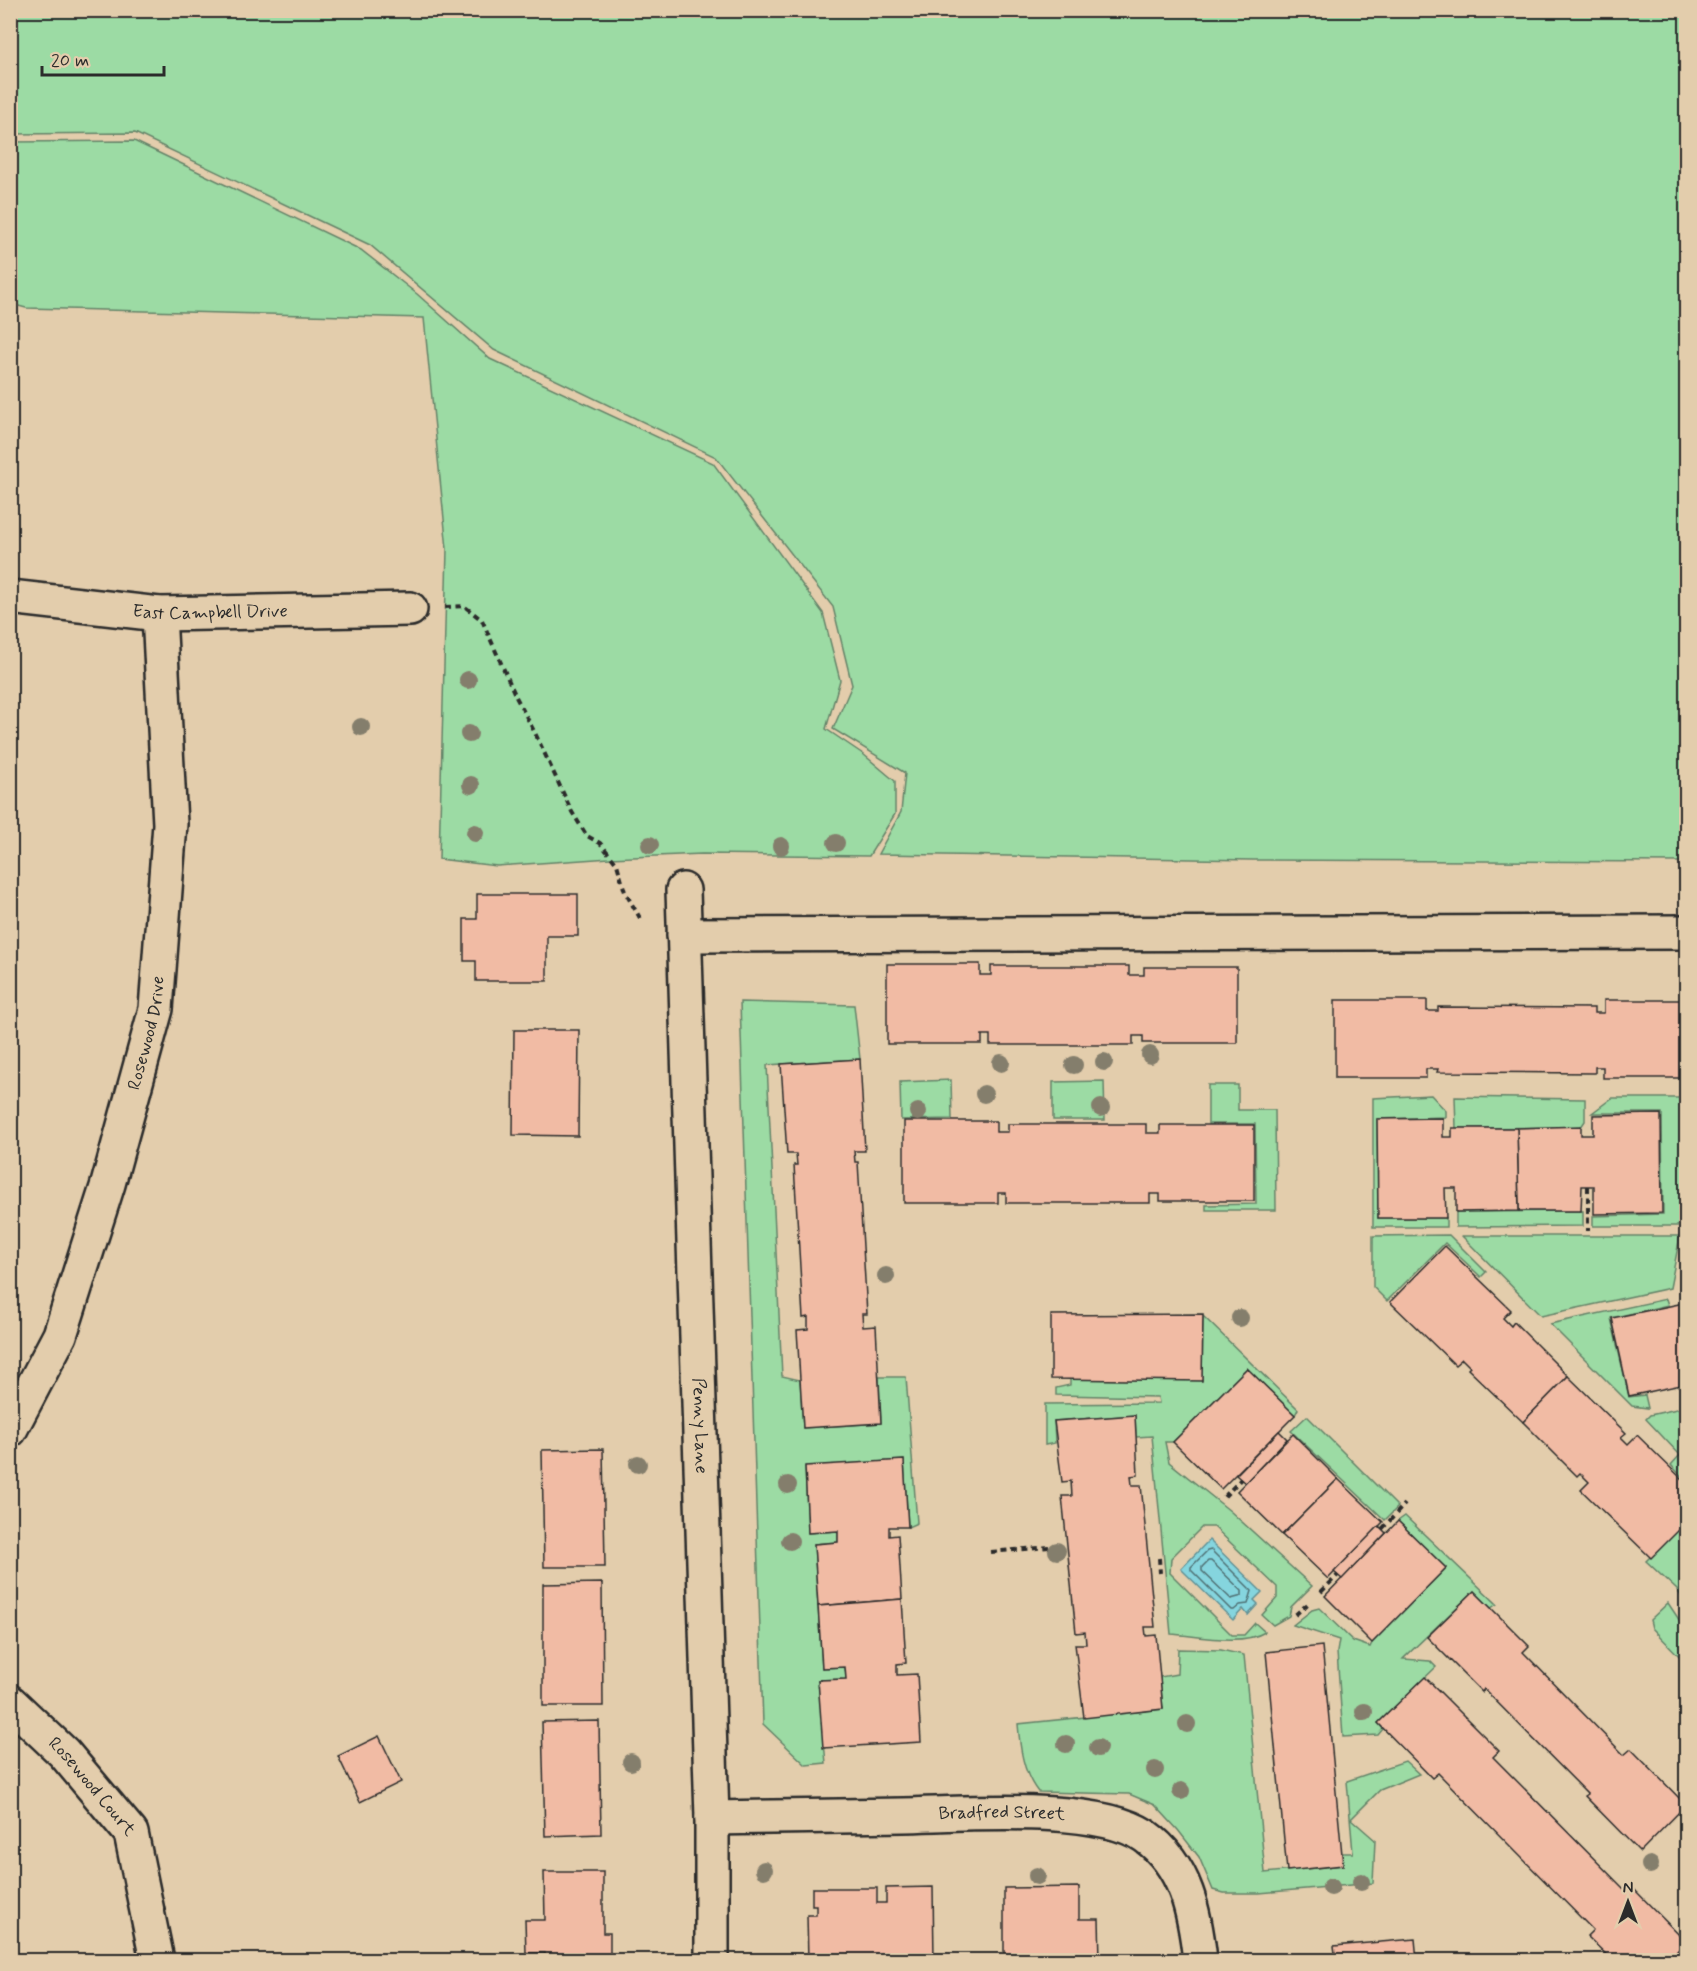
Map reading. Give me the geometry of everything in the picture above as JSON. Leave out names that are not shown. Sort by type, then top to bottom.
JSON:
[{"type":"street","name":"East Campbell Drive","points":[[10,597],[159,614],[410,609]]},
{"type":"street","name":"Rosewood Drive","points":[[10,1430],[60,1335],[108,1184],[156,1009],[170,824],[159,614]]},
{"type":"street","name":"Penny Lane","points":[[683,890],[712,1818],[712,1960]]},
{"type":"street","points":[[684,935],[1686,932]]},
{"type":"street","name":"Rosewood Court","points":[[10,1702],[64,1752],[131,1833],[156,1960]]},
{"type":"street","name":"Bradfred Street","points":[[712,1818],[1011,1813],[1079,1816],[1119,1823],[1144,1836],[1164,1852],[1179,1872],[1196,1924],[1200,1960]]},
{"type":"path","points":[[410,609],[464,606],[482,620],[516,698],[572,812],[587,836],[600,843],[617,864],[625,892],[640,918]]},
{"type":"path","points":[[1588,1186],[1588,1231]]},
{"type":"path","points":[[1224,1497],[1241,1479]]},
{"type":"path","points":[[1382,1529],[1405,1504]]},
{"type":"path","points":[[991,1552],[1049,1547]]},
{"type":"path","points":[[1159,1558],[1160,1573]]},
{"type":"path","points":[[1321,1592],[1338,1575]]},
{"type":"path","points":[[1295,1615],[1310,1602]]},
{"type":"green space","points":[[10,11],[1686,11],[1686,862],[1253,860],[878,854],[901,812],[905,773],[833,729],[852,685],[833,607],[716,457],[494,350],[370,245],[135,133],[11,134]]},
{"type":"green space","points":[[134,141],[361,250],[417,294],[490,359],[713,463],[823,613],[840,680],[826,729],[863,754],[895,781],[895,814],[869,856],[702,854],[497,866],[439,859],[447,549],[424,318],[26,308],[11,304],[11,142]]},
{"type":"green space","points":[[740,1002],[854,1005],[860,1059],[767,1065],[782,1376],[800,1380],[803,1428],[881,1423],[879,1377],[906,1377],[917,1523],[908,1527],[904,1460],[805,1467],[808,1533],[838,1531],[838,1542],[814,1544],[822,1668],[845,1667],[846,1679],[818,1680],[826,1763],[806,1765],[763,1724]]},
{"type":"green space","points":[[951,1080],[952,1119],[901,1120],[900,1082]]},
{"type":"green space","points":[[1104,1081],[1105,1120],[1053,1120],[1053,1082]]},
{"type":"green space","points":[[1208,1085],[1238,1085],[1238,1110],[1275,1110],[1276,1210],[1206,1210],[1206,1205],[1256,1204],[1255,1124],[1208,1124]]},
{"type":"green space","points":[[1431,1095],[1446,1111],[1446,1117],[1377,1119],[1378,1218],[1446,1218],[1446,1227],[1373,1227],[1373,1098]]},
{"type":"green space","points":[[1455,1097],[1585,1099],[1585,1121],[1581,1127],[1456,1128]]},
{"type":"green space","points":[[1612,1098],[1686,1098],[1686,1189],[1680,1226],[1593,1226],[1593,1216],[1663,1214],[1662,1113],[1592,1113]]},
{"type":"green space","points":[[1583,1211],[1583,1226],[1456,1227],[1456,1212]]},
{"type":"green space","points":[[1449,1235],[1486,1272],[1481,1277],[1445,1243],[1387,1301],[1373,1287],[1373,1236]]},
{"type":"green space","points":[[1462,1236],[1680,1236],[1670,1288],[1541,1316]]},
{"type":"green space","points":[[1666,1299],[1668,1305],[1611,1318],[1629,1397],[1645,1395],[1648,1408],[1632,1406],[1550,1324]]},
{"type":"green space","points":[[1203,1316],[1298,1409],[1295,1415],[1246,1369],[1173,1442],[1165,1442],[1169,1462],[1230,1511],[1312,1586],[1291,1607],[1289,1616],[1273,1625],[1262,1615],[1277,1598],[1277,1587],[1214,1527],[1202,1527],[1171,1558],[1170,1573],[1232,1635],[1244,1635],[1255,1623],[1265,1632],[1244,1638],[1220,1639],[1171,1634],[1152,1436],[1136,1437],[1135,1415],[1054,1421],[1055,1443],[1045,1445],[1045,1404],[1159,1403],[1158,1397],[1056,1395],[1056,1388],[1070,1385],[1070,1379],[1202,1380]]},
{"type":"green space","points":[[1686,1407],[1686,1481],[1671,1465],[1680,1455],[1646,1419],[1650,1415]]},
{"type":"green space","points":[[1307,1416],[1398,1507],[1385,1520],[1291,1431]]},
{"type":"green space","points":[[1405,1516],[1497,1604],[1491,1608],[1474,1591],[1403,1659],[1430,1661],[1436,1667],[1378,1723],[1383,1729],[1378,1735],[1343,1737],[1337,1652],[1339,1640],[1293,1625],[1312,1610],[1319,1608],[1353,1641],[1370,1647],[1446,1568],[1398,1521]]},
{"type":"green space","points":[[1686,1522],[1686,1603],[1677,1590],[1646,1561]]},
{"type":"green space","points":[[1668,1603],[1686,1630],[1686,1663],[1652,1628],[1650,1620]]},
{"type":"green space","points":[[1178,1649],[1221,1650],[1244,1655],[1265,1873],[1343,1865],[1342,1853],[1353,1853],[1347,1781],[1405,1761],[1419,1774],[1380,1790],[1351,1819],[1375,1840],[1373,1883],[1259,1893],[1224,1893],[1213,1890],[1199,1857],[1155,1805],[1129,1794],[1038,1792],[1029,1777],[1021,1751],[1018,1724],[1163,1709],[1160,1677],[1177,1674]]},
{"type":"water","points":[[1209,1540],[1262,1592],[1254,1600],[1258,1604],[1248,1615],[1243,1609],[1233,1620],[1181,1569]]},
{"type":"building","points":[[477,894],[578,894],[578,936],[547,936],[547,981],[476,981],[476,961],[464,961],[464,919],[477,919]]},
{"type":"building","points":[[887,964],[980,964],[980,975],[991,975],[991,966],[1129,966],[1129,975],[1144,975],[1144,967],[1237,967],[1237,1043],[1143,1043],[1143,1036],[1133,1036],[1133,1045],[990,1045],[990,1035],[982,1035],[982,1044],[887,1044]]},
{"type":"building","points":[[1335,1000],[1427,1000],[1427,1011],[1438,1011],[1438,1007],[1594,1008],[1594,1013],[1604,1013],[1604,1000],[1686,1000],[1686,1078],[1603,1078],[1603,1067],[1595,1067],[1595,1073],[1437,1072],[1438,1069],[1426,1069],[1426,1078],[1335,1078]]},
{"type":"building","points":[[514,1030],[579,1030],[578,1136],[513,1135]]},
{"type":"building","points":[[860,1059],[865,1151],[854,1151],[855,1162],[858,1162],[867,1314],[862,1314],[863,1327],[876,1326],[881,1423],[803,1428],[797,1330],[808,1329],[808,1317],[803,1318],[794,1165],[797,1165],[796,1154],[787,1154],[781,1064]]},
{"type":"building","points":[[1661,1114],[1662,1213],[1594,1214],[1594,1186],[1582,1186],[1581,1211],[1519,1211],[1517,1128],[1581,1126],[1581,1135],[1593,1135],[1593,1115]]},
{"type":"building","points":[[1443,1118],[1443,1137],[1452,1137],[1452,1128],[1517,1128],[1519,1211],[1456,1212],[1456,1188],[1445,1188],[1446,1218],[1378,1218],[1377,1119]]},
{"type":"building","points":[[904,1121],[996,1121],[996,1132],[1008,1132],[1008,1124],[1146,1124],[1146,1133],[1160,1133],[1160,1125],[1254,1125],[1254,1201],[1160,1201],[1160,1194],[1150,1194],[1150,1203],[1006,1203],[1006,1193],[998,1193],[998,1203],[904,1203]]},
{"type":"building","points":[[1445,1246],[1511,1310],[1503,1318],[1511,1326],[1514,1322],[1568,1376],[1523,1422],[1468,1369],[1470,1367],[1462,1359],[1455,1365],[1390,1302]]},
{"type":"building","points":[[1684,1303],[1686,1384],[1629,1396],[1612,1318]]},
{"type":"building","points":[[1203,1314],[1202,1381],[1051,1379],[1051,1315]]},
{"type":"building","points":[[1247,1368],[1295,1415],[1221,1489],[1173,1442]]},
{"type":"building","points":[[1568,1376],[1626,1433],[1621,1437],[1628,1444],[1637,1435],[1686,1483],[1686,1523],[1651,1558],[1581,1490],[1589,1482],[1580,1473],[1577,1476],[1523,1422]]},
{"type":"building","points":[[1135,1415],[1138,1475],[1131,1476],[1132,1485],[1141,1485],[1155,1627],[1145,1627],[1146,1636],[1156,1635],[1163,1709],[1084,1718],[1075,1644],[1086,1644],[1085,1632],[1076,1633],[1062,1496],[1072,1496],[1071,1481],[1062,1482],[1054,1421]]},
{"type":"building","points":[[1279,1431],[1287,1439],[1245,1483],[1236,1475]]},
{"type":"building","points":[[1293,1434],[1338,1479],[1282,1535],[1237,1491]]},
{"type":"building","points":[[603,1449],[605,1567],[544,1567],[542,1450]]},
{"type":"building","points":[[904,1460],[908,1527],[889,1527],[889,1536],[898,1535],[902,1599],[818,1606],[814,1544],[838,1542],[838,1531],[808,1533],[805,1466]]},
{"type":"building","points":[[1338,1479],[1383,1522],[1328,1579],[1282,1535]]},
{"type":"building","points":[[1398,1521],[1446,1568],[1372,1643],[1325,1596]]},
{"type":"building","points":[[1379,1526],[1386,1533],[1342,1579],[1334,1572]]},
{"type":"building","points":[[602,1583],[603,1706],[543,1706],[543,1584]]},
{"type":"building","points":[[1474,1591],[1529,1646],[1523,1652],[1624,1755],[1631,1749],[1686,1805],[1640,1852],[1585,1796],[1588,1794],[1484,1689],[1482,1692],[1427,1637]]},
{"type":"building","points":[[902,1599],[906,1663],[897,1664],[897,1675],[917,1674],[921,1742],[823,1748],[818,1680],[846,1679],[845,1667],[822,1668],[818,1606]]},
{"type":"building","points":[[1322,1646],[1343,1865],[1287,1871],[1266,1652]]},
{"type":"building","points":[[1425,1677],[1499,1751],[1493,1757],[1625,1890],[1630,1885],[1686,1942],[1668,1960],[1612,1960],[1587,1936],[1593,1930],[1438,1773],[1432,1778],[1378,1723]]},
{"type":"building","points":[[599,1721],[601,1834],[545,1836],[542,1722]]},
{"type":"building","points":[[379,1736],[401,1782],[360,1802],[338,1756]]},
{"type":"building","points":[[544,1872],[603,1872],[603,1933],[610,1933],[610,1960],[545,1960],[545,1953],[526,1953],[525,1920],[545,1920]]},
{"type":"building","points":[[933,1887],[934,1960],[808,1960],[807,1915],[816,1915],[816,1905],[812,1905],[812,1888],[877,1888],[877,1903],[886,1903],[886,1888]]},
{"type":"building","points":[[1079,1887],[1079,1919],[1099,1919],[1100,1960],[1004,1960],[1004,1888]]},
{"type":"building","points":[[1415,1939],[1417,1960],[1336,1960],[1334,1946]]}]
